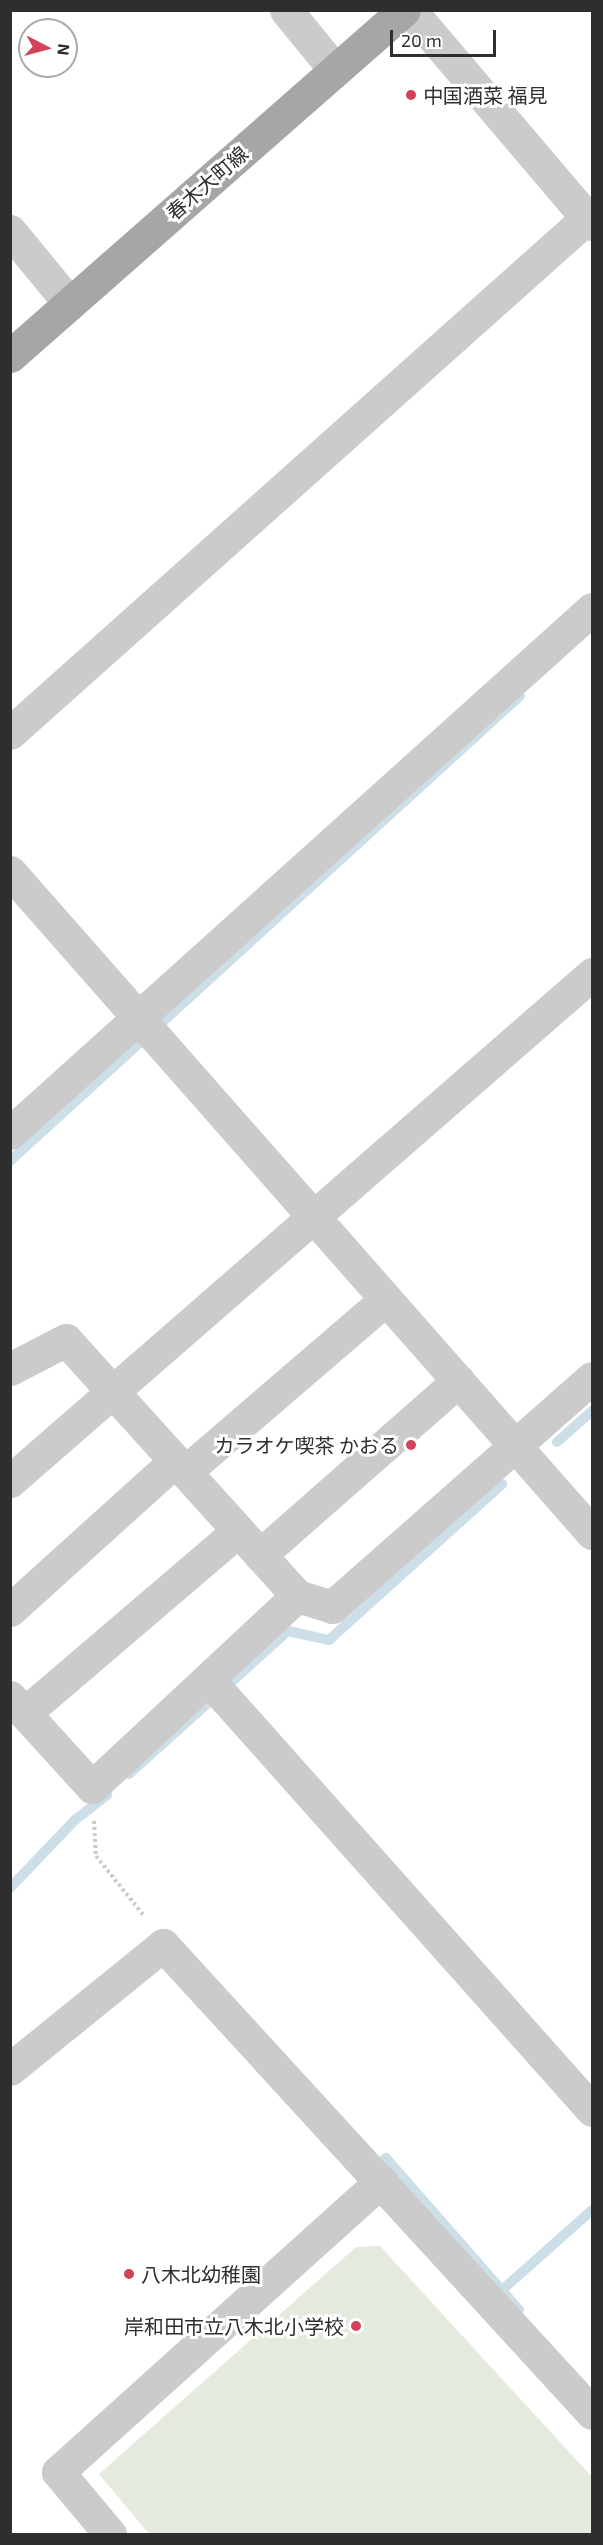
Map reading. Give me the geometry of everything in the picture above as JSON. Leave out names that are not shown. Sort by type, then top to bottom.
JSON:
[{"type":"main road","name":"春木大町線","points":[[10,356],[404,10]]},
{"type":"street","points":[[286,10],[335,70]]},
{"type":"street","points":[[10,733],[590,221],[410,10]]},
{"type":"street","points":[[10,231],[70,304]]},
{"type":"street","points":[[10,1133],[592,609]]},
{"type":"street","points":[[10,872],[592,1533]]},
{"type":"street","points":[[10,1481],[592,974]]},
{"type":"street","points":[[10,1610],[180,1467],[386,1299]]},
{"type":"street","points":[[10,1369],[66,1340],[297,1596],[332,1607],[592,1378]]},
{"type":"street","points":[[260,1555],[458,1381]]},
{"type":"street","points":[[238,1531],[18,1705],[92,1787],[297,1596]]},
{"type":"street","points":[[208,1679],[592,2110]]},
{"type":"street","points":[[10,2069],[163,1945],[592,2413]]},
{"type":"street","points":[[110,2535],[58,2472],[381,2181]]},
{"type":"path","points":[[92,1787],[96,1856],[163,1939],[163,1945]]},
{"type":"shaded area","name":"岸和田市立八木北小学校","points":[[380,2246],[592,2477],[592,2534],[149,2534],[99,2474],[356,2247]]},
{"type":"waterway","points":[[10,1161],[520,696]]},
{"type":"waterway","points":[[557,1442],[592,1411]]},
{"type":"waterway","points":[[129,1774],[288,1631],[329,1640],[502,1484]]},
{"type":"waterway","points":[[10,1888],[75,1820],[107,1795]]},
{"type":"waterway","points":[[374,2169],[386,2158],[519,2310]]},
{"type":"waterway","points":[[502,2290],[592,2210]]},
{"type":"place","name":"中国酒菜 福見","points":[[411,95]]},
{"type":"place","name":"カラオケ喫茶 かおる","points":[[411,1445]]},
{"type":"place","name":"八木北幼稚園","points":[[129,2274]]},
{"type":"place","name":"岸和田市立八木北小学校","points":[[356,2326]]}]
